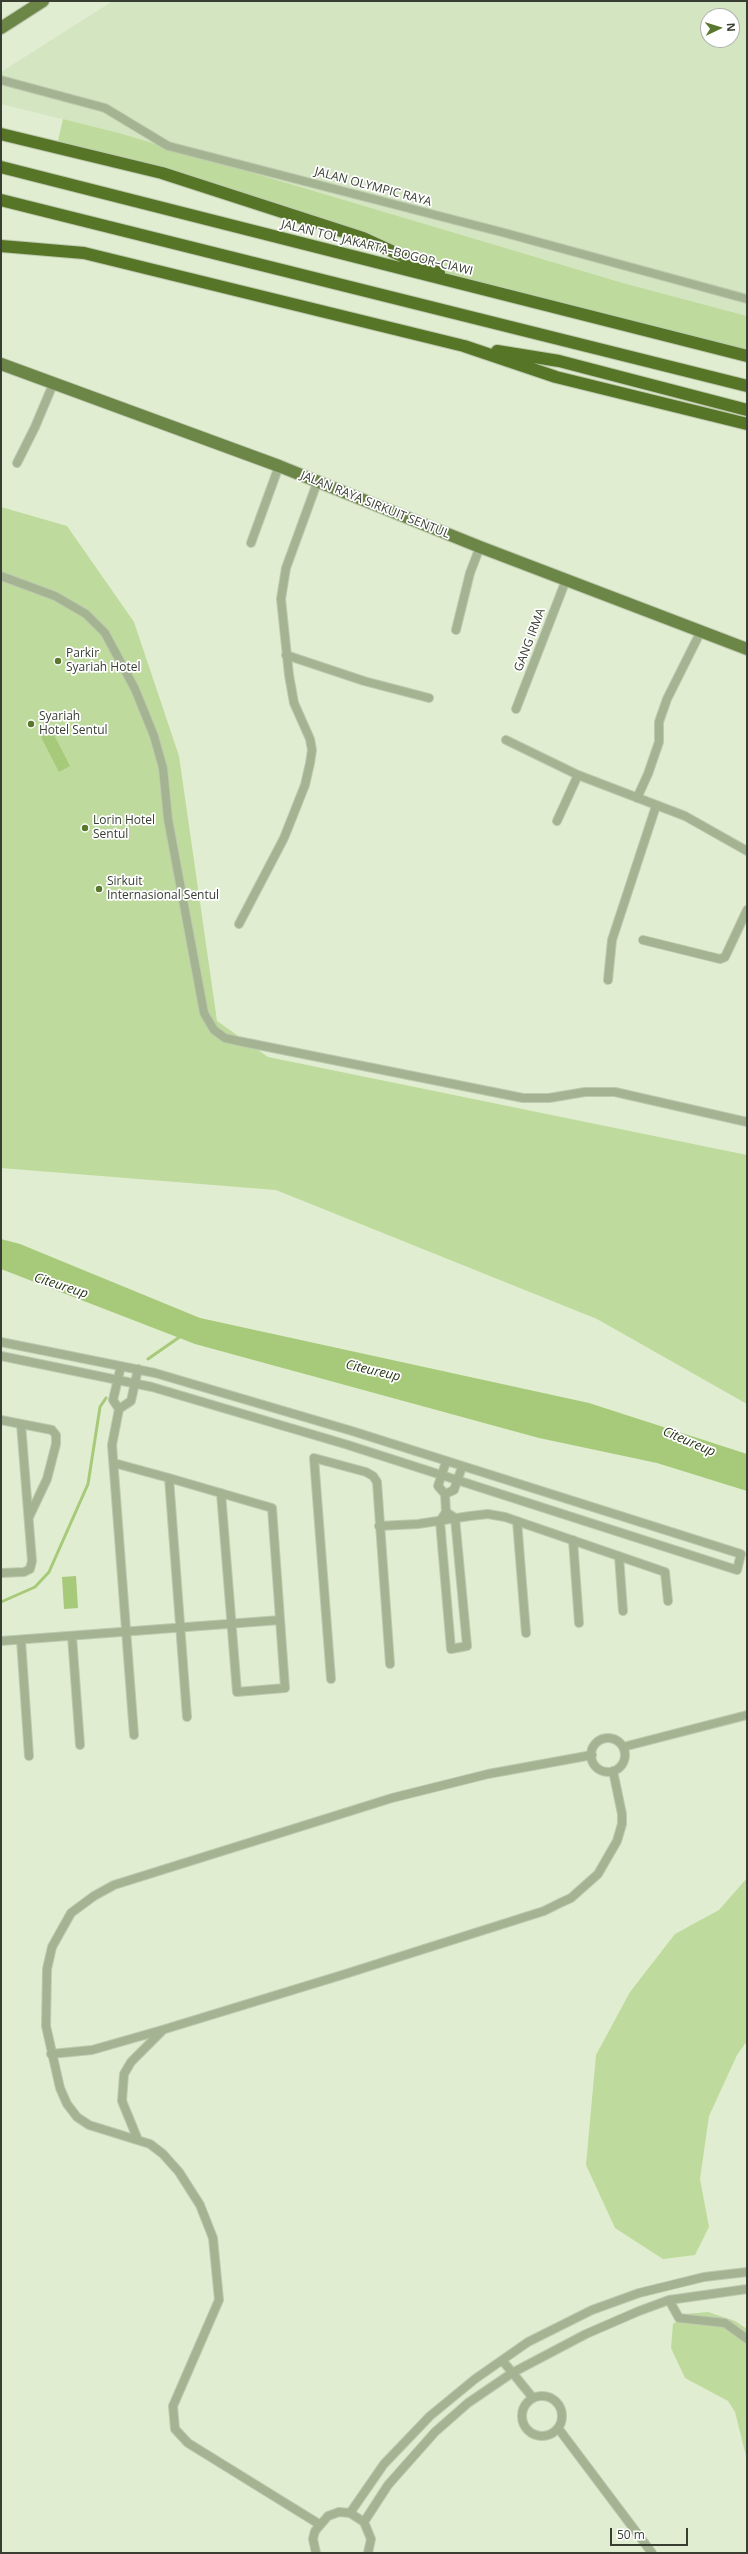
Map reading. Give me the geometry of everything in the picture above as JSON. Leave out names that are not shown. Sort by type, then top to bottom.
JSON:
[{"type":"highway","points":[[1,134],[162,173],[363,238],[468,286]]},
{"type":"highway","name":"JALAN TOL JAKARTA–BOGOR–CIAWI","points":[[1,167],[747,356]]},
{"type":"highway","points":[[1,200],[747,386]]},
{"type":"highway","points":[[1,246],[84,254],[464,346],[559,361],[747,410]]},
{"type":"highway","points":[[464,346],[556,377],[747,424]]},
{"type":"main road","points":[[1,28],[43,1]]},
{"type":"main road","name":"JALAN RAYA SIRKUIT SENTUL","points":[[1,364],[54,382],[279,466],[317,483],[480,547],[747,649]]},
{"type":"street","name":"JALAN OLYMPIC RAYA","points":[[1,80],[105,108],[168,146],[520,237],[747,299]]},
{"type":"street","points":[[17,463],[35,427],[54,382]]},
{"type":"street","points":[[251,543],[279,466]]},
{"type":"street","points":[[239,924],[284,838],[305,785],[310,763],[312,750],[310,739],[294,703],[286,655],[282,617],[282,584],[298,534],[317,483]]},
{"type":"street","points":[[456,630],[470,573],[480,547]]},
{"type":"street","points":[[1,576],[54,596],[86,614],[105,633],[135,689],[154,736],[163,768],[168,819],[204,1013],[214,1030],[225,1038],[238,1041],[523,1098],[549,1098],[585,1092],[615,1092],[747,1122]]},
{"type":"street","name":"GANG IRMA","points":[[516,709],[566,580]]},
{"type":"street","points":[[637,798],[648,774],[659,742],[659,722],[667,699],[701,631]]},
{"type":"street","points":[[286,655],[364,681],[429,698]]},
{"type":"street","points":[[506,740],[578,775],[685,816],[747,851]]},
{"type":"street","points":[[557,821],[578,775]]},
{"type":"street","points":[[608,980],[612,940],[656,806]]},
{"type":"street","points":[[643,940],[725,958],[747,910]]},
{"type":"street","points":[[1,1342],[138,1369],[352,1431],[446,1462],[741,1554],[737,1570],[348,1445],[135,1383],[1,1356]]},
{"type":"street","points":[[121,1366],[113,1400],[119,1409],[112,1445],[134,1735]]},
{"type":"street","points":[[119,1409],[131,1401],[138,1369]]},
{"type":"street","points":[[1,1420],[52,1430],[56,1435],[56,1444],[47,1479],[28,1518]]},
{"type":"street","points":[[1,1573],[24,1572],[30,1568],[32,1561],[21,1424]]},
{"type":"street","points":[[331,1679],[314,1458],[373,1476],[377,1482],[390,1664]]},
{"type":"street","points":[[446,1462],[438,1486],[445,1494],[446,1512],[440,1521],[451,1649],[467,1646],[455,1518]]},
{"type":"street","points":[[114,1463],[169,1478],[221,1493],[272,1508],[285,1688],[237,1692],[221,1493]]},
{"type":"street","points":[[445,1494],[454,1490],[462,1467]]},
{"type":"street","points":[[169,1478],[187,1717]]},
{"type":"street","points":[[446,1512],[455,1518]]},
{"type":"street","points":[[379,1526],[440,1521],[488,1514],[517,1521],[665,1572],[668,1601]]},
{"type":"street","points":[[517,1521],[526,1633]]},
{"type":"street","points":[[573,1540],[579,1623]]},
{"type":"street","points":[[619,1556],[623,1611]]},
{"type":"street","points":[[1,1641],[280,1620]]},
{"type":"street","points":[[72,1636],[80,1746]]},
{"type":"street","points":[[21,1640],[29,1756]]},
{"type":"street","points":[[623,1747],[747,1715]]},
{"type":"street","points":[[614,1739],[623,1747],[625,1759],[618,1769],[613,1771],[601,1770],[596,1766],[592,1755],[596,1744],[601,1740],[614,1739]]},
{"type":"street","points":[[319,2524],[188,2443],[175,2429],[173,2406],[219,2300],[216,2253],[213,2238],[200,2205],[179,2172],[156,2148],[138,2140],[90,2124],[77,2116],[67,2104],[60,2088],[51,2054],[44,2008],[46,1969],[52,1947],[71,1913],[94,1896],[114,1885],[392,1798],[488,1774],[592,1755]]},
{"type":"street","points":[[51,2054],[92,2050],[162,2030],[544,1911],[571,1898],[598,1874],[617,1841],[622,1824],[622,1814],[613,1771]]},
{"type":"street","points":[[138,2140],[122,2101],[124,2074],[131,2062],[162,2030]]},
{"type":"street","points":[[350,2513],[400,2446],[452,2396],[502,2360],[558,2326],[614,2302],[666,2286],[704,2277],[747,2272]]},
{"type":"street","points":[[364,2522],[388,2485],[435,2432],[468,2404],[512,2373],[598,2328],[670,2300],[747,2289]]},
{"type":"street","points":[[670,2300],[679,2318],[725,2323],[747,2339]]},
{"type":"street","points":[[502,2360],[533,2398]]},
{"type":"street","points":[[541,2396],[550,2397],[557,2403],[561,2411],[562,2420],[558,2428],[546,2436],[539,2436],[526,2430],[521,2416],[523,2408],[533,2398],[541,2396]]},
{"type":"street","points":[[558,2428],[652,2553]]},
{"type":"street","points":[[316,2553],[313,2539],[319,2524],[328,2516],[339,2512],[350,2513],[364,2522],[371,2539],[368,2553]]},
{"type":"shaded area","points":[[113,1],[747,1],[747,316],[623,283],[119,133],[1,104],[1,72]]},
{"type":"shaded area","points":[[63,119],[119,133],[623,283],[747,316],[747,356],[468,286],[363,238],[162,173],[56,149]]},
{"type":"shaded area","name":"Sirkuit Internasional Sentul","points":[[1,507],[67,526],[134,622],[179,756],[217,1021],[268,1057],[747,1155],[747,1404],[597,1319],[276,1190],[1,1168]]},
{"type":"shaded area","points":[[747,1878],[747,2041],[737,2055],[709,2116],[700,2179],[709,2227],[695,2255],[663,2259],[615,2228],[586,2165],[596,2055],[630,1992],[675,1934],[719,1910]]},
{"type":"shaded area","points":[[708,2312],[735,2321],[747,2329],[747,2460],[735,2412],[728,2401],[685,2378],[671,2348],[673,2324],[685,2314]]},
{"type":"water","points":[[52,731],[70,766],[59,772],[41,737]]},
{"type":"water","name":"Citeureup","points":[[1,1239],[20,1244],[200,1318],[589,1403],[747,1454],[747,1491],[657,1463],[539,1438],[195,1344],[1,1269]]},
{"type":"water","points":[[76,1576],[78,1608],[64,1609],[62,1577]]},
{"type":"waterway","points":[[148,1359],[181,1336]]},
{"type":"waterway","points":[[1,1602],[35,1587],[49,1572],[88,1484],[100,1407],[106,1398]]},
{"type":"place","name":"Parkir Syariah Hotel","points":[[58,661]]},
{"type":"place","name":"Syariah Hotel Sentul","points":[[31,724]]},
{"type":"place","name":"Lorin Hotel Sentul","points":[[85,828]]},
{"type":"place","name":"Sirkuit Internasional Sentul","points":[[99,889]]}]
